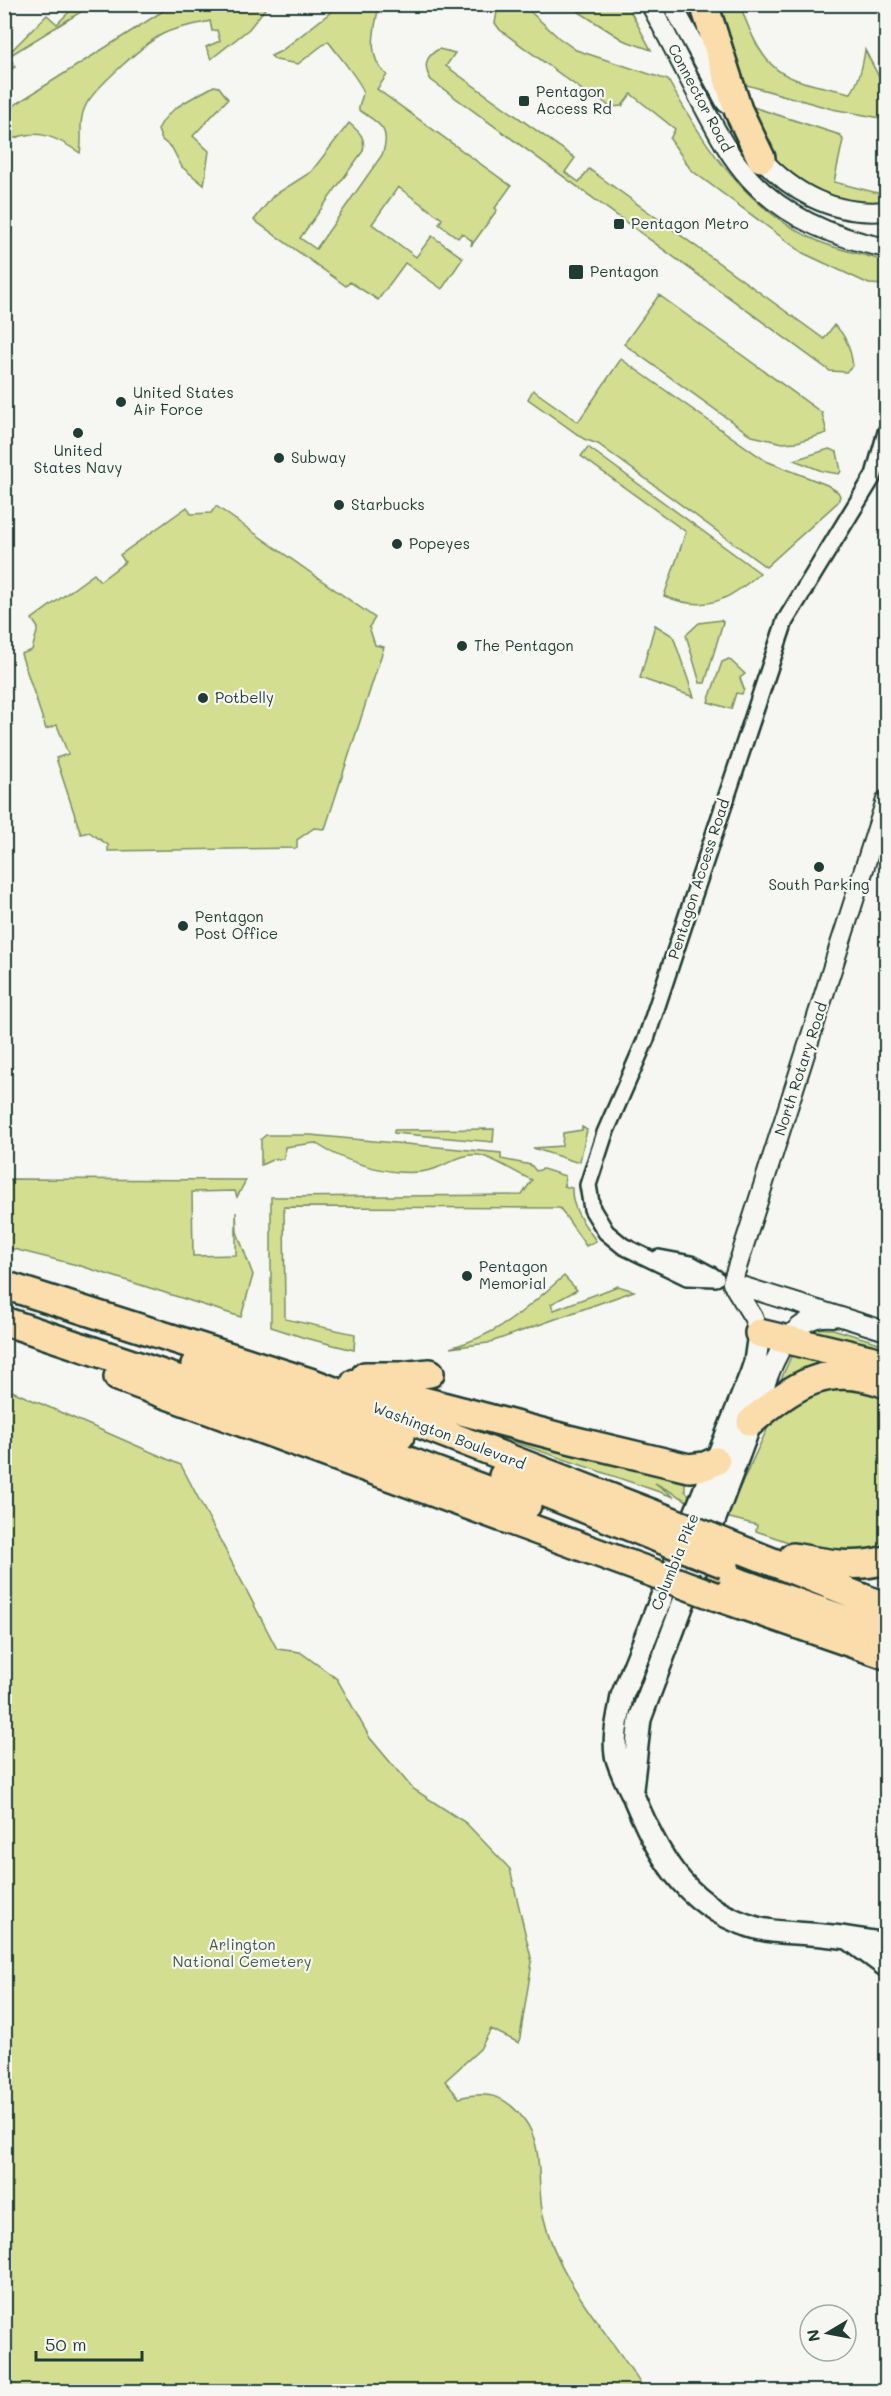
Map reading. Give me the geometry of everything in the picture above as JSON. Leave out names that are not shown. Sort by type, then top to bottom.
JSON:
[{"type":"highway","points":[[704,4],[745,133],[761,158]]},
{"type":"highway","name":"Washington Boulevard","points":[[4,1286],[313,1383],[654,1544],[723,1570],[886,1607]]},
{"type":"highway","points":[[4,1304],[317,1406],[468,1462],[654,1544]]},
{"type":"highway","points":[[4,1321],[285,1415],[654,1544]]},
{"type":"highway","name":"Washington Boulevard","points":[[4,1333],[654,1544],[723,1570],[886,1655]]},
{"type":"highway","points":[[759,1333],[886,1363]]},
{"type":"highway","points":[[194,1346],[267,1357],[557,1437],[689,1468],[705,1466],[716,1461]]},
{"type":"highway","points":[[323,1374],[374,1377],[430,1373]]},
{"type":"highway","points":[[751,1422],[779,1398],[799,1385],[822,1377],[854,1376],[886,1384]]},
{"type":"highway","points":[[723,1570],[832,1564],[860,1565],[886,1560]]},
{"type":"highway","points":[[723,1570],[886,1629]]},
{"type":"highway","points":[[723,1570],[886,1634]]},
{"type":"main road","name":"Columbia Pike","points":[[759,1333],[755,1362],[622,1696],[615,1746],[617,1758],[645,1826],[674,1873],[690,1891],[717,1911],[746,1925],[769,1931],[886,1944]]},
{"type":"main road","name":"Columbia Pike","points":[[632,1792],[640,1719],[751,1422]]},
{"type":"main road","points":[[848,1938],[886,1966]]},
{"type":"street","name":"Connector Road","points":[[672,4],[745,133]]},
{"type":"street","name":"Connector Road","points":[[653,11],[718,135],[751,181],[812,225],[835,235],[886,248]]},
{"type":"street","points":[[761,158],[804,193],[823,203],[855,212],[886,211]]},
{"type":"street","name":"Pentagon Access Road","points":[[886,432],[874,475],[785,621],[646,1039],[608,1124],[588,1185],[592,1209],[606,1232],[623,1246],[642,1255],[691,1264],[724,1280],[886,1331]]},
{"type":"street","name":"Pentagon Access Road","points":[[862,494],[876,489],[886,475]]},
{"type":"street","name":"North Rotary Road","points":[[724,1280],[741,1256],[886,800]]},
{"type":"street","points":[[741,1256],[747,1275],[758,1290]]},
{"type":"street","points":[[724,1280],[753,1317],[759,1333]]},
{"type":"street","name":"Pentagon Access Road","points":[[785,1340],[801,1324],[809,1320],[828,1317],[848,1319]]},
{"type":"street","name":"Columbia Pike","points":[[751,1422],[785,1340]]},
{"type":"green space","points":[[174,4],[268,5],[249,29],[211,59],[206,47],[220,41],[217,30],[212,31],[210,21],[170,31],[146,45],[98,89],[85,107],[80,153],[44,135],[26,135],[5,142],[5,111]]},
{"type":"green space","points":[[76,5],[92,5],[9,56],[15,67],[5,73],[5,57],[47,15],[57,24]]},
{"type":"green space","points":[[340,5],[379,5],[373,42],[374,51],[380,68],[387,75],[377,89],[511,186],[471,246],[472,241],[462,233],[458,238],[439,224],[442,219],[398,187],[372,224],[416,257],[432,236],[463,258],[442,289],[405,263],[378,300],[350,282],[346,286],[254,220],[273,196],[311,172],[349,123],[363,138],[363,151],[300,238],[316,249],[382,155],[385,139],[382,128],[359,110],[363,94],[362,88],[328,41],[298,64],[276,60],[271,56],[281,51]]},
{"type":"green space","points":[[503,5],[523,5],[559,38],[576,50],[668,80],[713,153],[750,195],[794,229],[820,242],[886,262],[886,285],[869,284],[803,253],[691,170],[670,139],[675,129],[631,94],[622,106],[610,107],[595,95],[593,98],[500,30],[495,23],[497,12]]},
{"type":"green space","points":[[568,5],[627,5],[651,50],[623,40]]},
{"type":"green space","points":[[713,5],[740,5],[758,47],[768,61],[791,78],[807,83],[851,93],[861,72],[865,50],[886,86],[886,119],[832,109],[743,84]]},
{"type":"green space","points":[[439,49],[455,53],[446,66],[575,158],[565,172],[579,182],[589,169],[824,339],[834,325],[848,344],[853,366],[846,372],[830,371],[431,80],[426,66],[428,58]]},
{"type":"green space","points":[[214,86],[219,87],[228,99],[193,136],[209,151],[204,185],[182,167],[172,148],[162,140],[158,130],[174,109]]},
{"type":"green space","points":[[753,107],[840,135],[843,140],[834,182],[886,195],[886,219],[817,191],[784,168],[768,151],[769,144]]},
{"type":"green space","points":[[659,295],[822,413],[827,433],[797,442],[783,443],[752,436],[624,344]]},
{"type":"green space","points":[[621,359],[766,461],[827,485],[838,492],[840,496],[838,502],[766,567],[598,444],[584,439],[528,399],[533,390],[578,422]]},
{"type":"green space","points":[[588,447],[760,573],[727,597],[704,604],[692,604],[664,596],[686,532],[581,456]]},
{"type":"green space","points":[[829,449],[837,452],[841,471],[839,474],[822,471],[794,460]]},
{"type":"green space","points":[[216,506],[375,618],[369,627],[375,645],[384,647],[325,829],[314,828],[297,840],[297,848],[108,851],[108,845],[89,832],[81,834],[56,758],[68,754],[57,725],[46,729],[21,654],[32,650],[38,628],[32,619],[94,574],[100,581],[125,562],[120,555],[187,507],[191,514],[211,513]]},
{"type":"green space","points":[[721,620],[723,622],[705,683],[700,683],[686,635],[699,623]]},
{"type":"green space","points":[[655,625],[673,636],[694,697],[640,678]]},
{"type":"green space","points":[[729,659],[745,674],[740,678],[744,689],[742,694],[736,693],[731,709],[708,702],[722,662]]},
{"type":"green space","points":[[582,1127],[587,1130],[580,1161],[576,1162],[533,1148],[562,1146],[563,1133],[582,1130]]},
{"type":"green space","points":[[494,1129],[493,1142],[394,1133],[394,1130]]},
{"type":"green space","points":[[266,1135],[310,1135],[501,1153],[501,1159],[531,1165],[536,1171],[543,1169],[565,1176],[564,1186],[572,1188],[576,1210],[596,1241],[586,1246],[560,1208],[284,1207],[285,1319],[355,1334],[354,1350],[305,1338],[271,1327],[271,1197],[522,1195],[532,1180],[490,1158],[478,1155],[461,1157],[434,1169],[420,1172],[389,1171],[341,1157],[315,1143],[285,1147],[284,1159],[274,1159],[261,1165],[261,1139]]},
{"type":"green space","points":[[5,1179],[246,1180],[237,1197],[235,1191],[192,1192],[193,1256],[236,1255],[236,1212],[237,1232],[253,1275],[241,1317],[81,1266],[5,1247]]},
{"type":"green space","points":[[564,1276],[577,1290],[551,1304],[554,1310],[618,1286],[634,1291],[488,1343],[450,1348],[499,1328]]},
{"type":"green space","points":[[809,1328],[833,1329],[886,1345],[886,1351],[808,1335]]},
{"type":"green space","points":[[793,1352],[857,1366],[778,1386]]},
{"type":"green space","points":[[833,1384],[886,1393],[886,1550],[852,1557],[800,1546],[756,1531],[757,1525],[726,1517],[770,1423],[788,1403]]},
{"type":"green space","name":"Arlington National Cemetery","points":[[5,1388],[181,1465],[277,1649],[300,1652],[337,1679],[370,1738],[412,1788],[466,1823],[510,1869],[532,1962],[519,2043],[491,2029],[480,2049],[445,2081],[459,2098],[478,2095],[494,2096],[509,2104],[523,2118],[534,2140],[539,2165],[543,2215],[560,2263],[586,2307],[645,2391],[5,2391]]},
{"type":"green space","points":[[415,1408],[685,1479],[685,1491],[689,1495],[687,1501],[655,1483],[674,1497]]},
{"type":"place","name":"Pentagon Access Rd","points":[[524,101]]},
{"type":"place","name":"Pentagon Metro","points":[[619,224]]},
{"type":"place","name":"Pentagon","points":[[576,272]]},
{"type":"place","name":"United States Air Force","points":[[121,402]]},
{"type":"place","name":"United States Navy","points":[[78,433]]},
{"type":"place","name":"Subway","points":[[279,458]]},
{"type":"place","name":"Starbucks","points":[[339,505]]},
{"type":"place","name":"Popeyes","points":[[397,544]]},
{"type":"place","name":"The Pentagon","points":[[462,646]]},
{"type":"place","name":"Potbelly","points":[[203,698]]},
{"type":"place","name":"South Parking","points":[[819,867]]},
{"type":"place","name":"Pentagon Post Office","points":[[183,926]]},
{"type":"place","name":"Pentagon Memorial","points":[[467,1276]]}]
